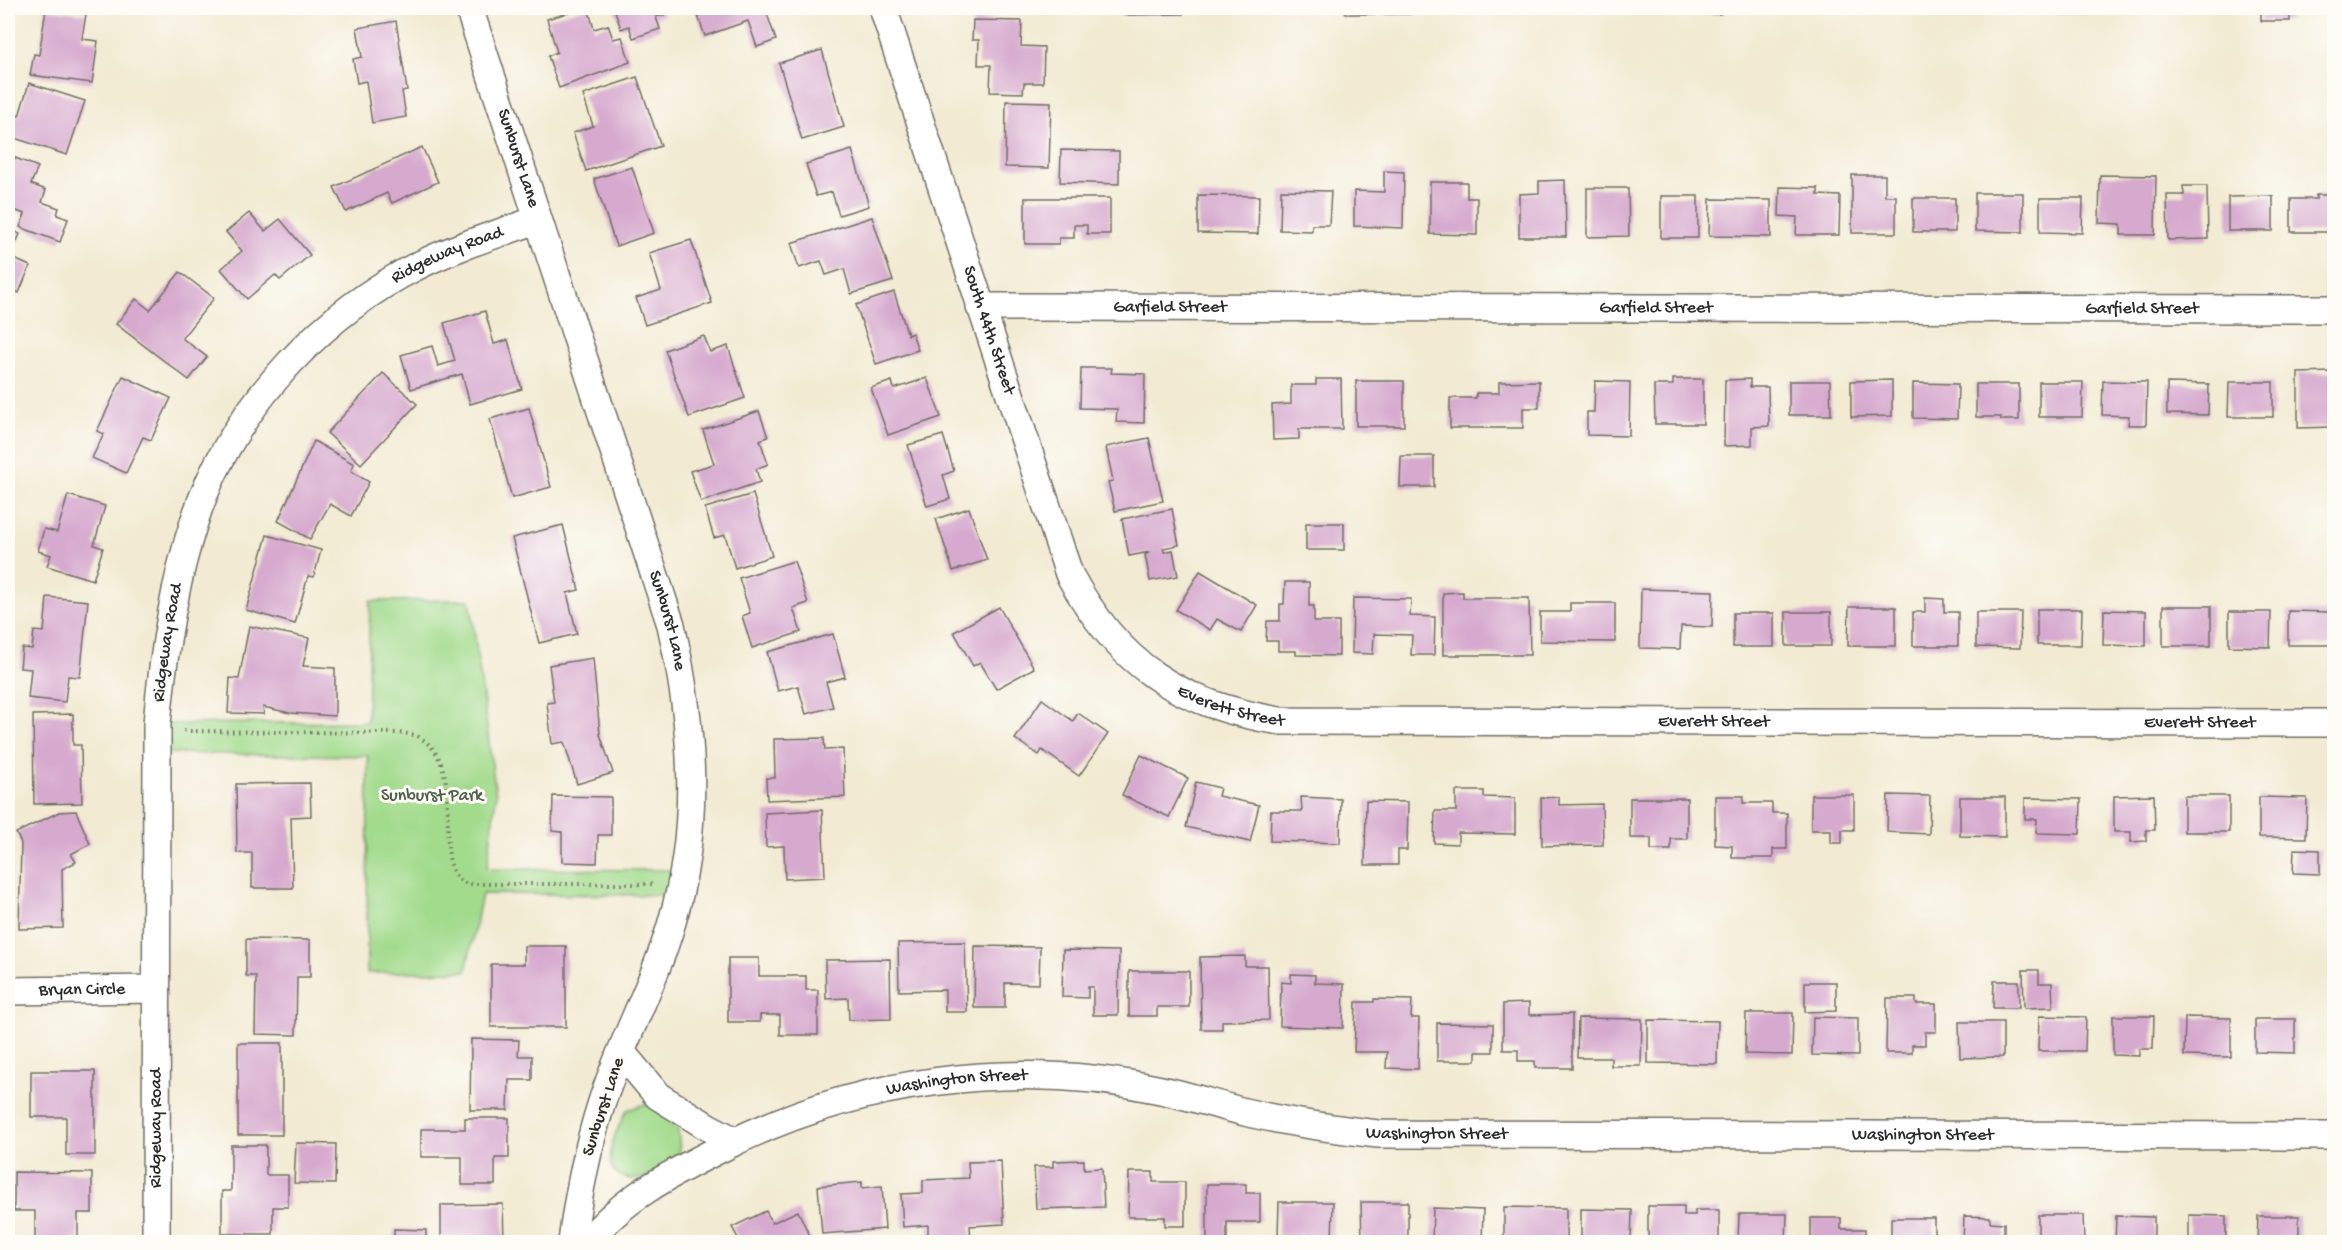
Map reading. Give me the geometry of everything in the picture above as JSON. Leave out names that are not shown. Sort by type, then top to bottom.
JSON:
[{"type":"street","name":"Sunburst Lane","points":[[469,8],[671,625],[684,683],[691,743],[691,802],[681,884],[673,920],[655,977],[602,1103],[587,1154],[572,1242]]},
{"type":"street","name":"South 44th Street","points":[[883,8],[1069,574],[1086,604],[1115,643]]},
{"type":"street","name":"Ridgeway Road","points":[[156,1242],[157,730],[163,657],[177,582],[196,517],[220,462],[251,411],[283,371],[319,334],[359,302],[402,274],[456,248],[537,220]]},
{"type":"street","name":"Garfield Street","points":[[980,307],[2334,309]]},
{"type":"street","name":"Everett Street","points":[[1115,643],[1158,679],[1196,700],[1237,714],[1280,721],[2334,723]]},
{"type":"street","name":"Bryan Circle","points":[[8,991],[155,989]]},
{"type":"street","points":[[622,1053],[658,1096],[735,1141]]},
{"type":"street","name":"Washington Street","points":[[588,1242],[604,1222],[631,1201],[684,1167],[735,1141],[816,1108],[885,1090],[956,1079],[1019,1076],[1089,1079],[1149,1088],[1309,1126],[1378,1134],[2334,1136]]},
{"type":"path","points":[[157,730],[389,733],[416,736],[438,757],[445,774],[448,789],[448,858],[451,870],[461,882],[468,884],[681,884]]},
{"type":"green space","name":"Sunburst Park","points":[[470,600],[496,795],[487,869],[684,870],[678,895],[482,894],[466,971],[367,973],[368,756],[157,753],[157,724],[367,722],[370,601]]},
{"type":"green space","points":[[645,1104],[654,1107],[678,1130],[680,1153],[657,1172],[639,1179],[630,1179],[613,1170],[612,1147],[627,1110]]},
{"type":"building","points":[[588,8],[594,29],[608,25],[613,39],[622,37],[630,62],[559,88],[548,56],[557,52],[547,19]]},
{"type":"building","points":[[614,8],[661,8],[664,15],[656,17],[660,29],[633,38],[629,26],[621,29]]},
{"type":"building","points":[[695,8],[765,8],[776,40],[757,47],[748,21],[705,36]]},
{"type":"building","points":[[955,8],[981,8],[980,14],[954,14]]},
{"type":"building","points":[[1124,8],[1183,8],[1183,14],[1124,15]]},
{"type":"building","points":[[1345,8],[1411,8],[1411,14],[1345,14]]},
{"type":"building","points":[[1422,8],[1469,8],[1469,11],[1422,10]]},
{"type":"building","points":[[1679,8],[1720,8],[1720,14],[1679,13]]},
{"type":"building","points":[[1754,8],[1787,8],[1788,11],[1754,11]]},
{"type":"building","points":[[2053,8],[2088,8],[2088,13],[2053,13]]},
{"type":"building","points":[[2261,8],[2290,8],[2290,21],[2261,21]]},
{"type":"building","points":[[46,9],[86,14],[82,39],[98,41],[92,83],[30,75],[34,54],[39,55]]},
{"type":"building","points":[[973,20],[1022,21],[1021,46],[1044,47],[1043,83],[1024,83],[1023,93],[990,92],[991,65],[978,65],[979,40],[972,40]]},
{"type":"building","points":[[396,21],[407,90],[402,91],[406,117],[372,123],[366,81],[357,83],[353,59],[362,57],[357,28]]},
{"type":"building","points":[[822,50],[844,127],[802,140],[779,63]]},
{"type":"building","points":[[637,77],[661,146],[586,171],[573,133],[593,126],[583,95]]},
{"type":"building","points":[[29,83],[85,101],[67,155],[8,136],[13,114],[19,116]]},
{"type":"building","points":[[1006,101],[1051,102],[1049,168],[1005,167]]},
{"type":"building","points":[[422,147],[438,182],[392,203],[387,193],[346,212],[334,187]]},
{"type":"building","points":[[852,150],[869,206],[839,215],[832,192],[816,196],[806,164]]},
{"type":"building","points":[[1061,150],[1119,151],[1119,184],[1060,182]]},
{"type":"building","points":[[8,155],[38,167],[31,184],[46,190],[42,202],[59,208],[57,215],[68,219],[60,242],[20,227],[25,214],[8,208]]},
{"type":"building","points":[[632,167],[654,233],[616,246],[594,179]]},
{"type":"building","points":[[1384,171],[1404,172],[1403,228],[1354,226],[1354,191],[1384,192]]},
{"type":"building","points":[[1852,175],[1885,175],[1885,196],[1896,196],[1896,233],[1852,233]]},
{"type":"building","points":[[2100,175],[2156,176],[2155,235],[2121,235],[2121,224],[2099,223]]},
{"type":"building","points":[[1565,180],[1566,237],[1519,237],[1519,194],[1539,193],[1539,181]]},
{"type":"building","points":[[1430,182],[1467,182],[1467,198],[1477,198],[1477,235],[1430,234]]},
{"type":"building","points":[[2183,186],[2207,186],[2208,239],[2168,240],[2167,195],[2184,195]]},
{"type":"building","points":[[1780,187],[1818,188],[1818,195],[1840,196],[1839,235],[1796,235],[1797,217],[1779,216]]},
{"type":"building","points":[[1587,188],[1628,188],[1629,236],[1587,237]]},
{"type":"building","points":[[1281,190],[1331,191],[1329,225],[1312,225],[1312,231],[1280,230]]},
{"type":"building","points":[[1975,193],[2023,193],[2023,232],[1975,231]]},
{"type":"building","points":[[1198,195],[1259,196],[1258,234],[1198,233]]},
{"type":"building","points":[[2316,195],[2334,195],[2334,232],[2291,232],[2291,199],[2316,199]]},
{"type":"building","points":[[1661,196],[1698,196],[1698,238],[1661,238]]},
{"type":"building","points":[[2273,196],[2273,231],[2228,231],[2228,197]]},
{"type":"building","points":[[1025,198],[1110,198],[1110,234],[1087,234],[1087,225],[1074,225],[1074,238],[1059,238],[1059,244],[1025,244]]},
{"type":"building","points":[[1913,198],[1955,198],[1955,232],[1913,232]]},
{"type":"building","points":[[2040,198],[2083,198],[2082,233],[2040,232]]},
{"type":"building","points":[[1710,199],[1771,200],[1771,237],[1709,236]]},
{"type":"building","points":[[249,213],[265,231],[280,219],[310,255],[280,280],[275,275],[247,299],[221,269],[242,251],[226,232]]},
{"type":"building","points":[[872,217],[893,281],[851,294],[844,269],[826,275],[821,261],[799,268],[791,243]]},
{"type":"building","points":[[8,228],[20,234],[10,257],[30,266],[19,293],[8,288]]},
{"type":"building","points":[[691,240],[712,303],[645,325],[636,298],[661,290],[649,253]]},
{"type":"building","points":[[180,272],[214,298],[182,338],[207,357],[189,380],[116,324],[136,299],[150,310]]},
{"type":"building","points":[[894,292],[908,335],[912,333],[918,350],[876,364],[856,305]]},
{"type":"building","points":[[485,311],[494,344],[508,340],[522,389],[470,404],[462,374],[411,389],[401,355],[432,346],[438,366],[455,361],[444,323]]},
{"type":"building","points":[[704,336],[710,352],[728,346],[745,398],[689,417],[665,350]]},
{"type":"building","points":[[1081,368],[1112,368],[1111,373],[1145,374],[1144,423],[1116,422],[1117,409],[1080,408]]},
{"type":"building","points":[[2334,372],[2334,427],[2298,428],[2298,373]]},
{"type":"building","points":[[383,373],[417,404],[361,464],[327,433]]},
{"type":"building","points":[[123,376],[171,398],[151,440],[143,437],[126,473],[92,458],[104,434],[97,431]]},
{"type":"building","points":[[927,378],[941,417],[888,435],[871,388],[892,381],[894,389]]},
{"type":"building","points":[[1316,379],[1341,379],[1342,429],[1299,429],[1299,439],[1273,440],[1272,405],[1291,404],[1291,385],[1316,385]]},
{"type":"building","points":[[1673,379],[1703,379],[1703,424],[1655,424],[1654,385],[1673,385]]},
{"type":"building","points":[[1750,379],[1750,387],[1768,387],[1769,426],[1752,427],[1752,445],[1724,446],[1725,380]]},
{"type":"building","points":[[1892,380],[1892,416],[1851,417],[1851,381]]},
{"type":"building","points":[[1356,381],[1404,381],[1404,426],[1356,426]]},
{"type":"building","points":[[1539,381],[1539,408],[1523,408],[1523,428],[1450,428],[1450,398],[1476,398],[1476,393],[1499,393],[1499,382]]},
{"type":"building","points":[[1595,381],[1630,382],[1629,436],[1587,435],[1587,412],[1594,412]]},
{"type":"building","points":[[1789,381],[1830,381],[1831,415],[1789,415]]},
{"type":"building","points":[[2103,381],[2147,382],[2146,425],[2128,425],[2129,416],[2102,415]]},
{"type":"building","points":[[2039,382],[2083,382],[2082,417],[2039,417]]},
{"type":"building","points":[[2229,382],[2273,382],[2273,417],[2228,417]]},
{"type":"building","points":[[1913,383],[1958,384],[1957,419],[1913,418]]},
{"type":"building","points":[[2167,383],[2209,384],[2208,415],[2167,414]]},
{"type":"building","points":[[1976,384],[2019,384],[2019,420],[1976,417]]},
{"type":"building","points":[[529,408],[551,487],[512,498],[490,419]]},
{"type":"building","points":[[759,411],[768,437],[760,440],[768,464],[756,469],[760,482],[701,502],[690,471],[714,464],[703,430]]},
{"type":"building","points":[[943,435],[954,471],[943,475],[950,499],[927,506],[908,445]]},
{"type":"building","points":[[1149,438],[1163,501],[1115,511],[1108,482],[1113,481],[1106,447]]},
{"type":"building","points":[[314,441],[354,464],[351,471],[369,482],[351,516],[330,504],[310,539],[278,521]]},
{"type":"building","points":[[1401,456],[1434,456],[1434,487],[1400,487]]},
{"type":"building","points":[[753,494],[772,556],[735,568],[725,535],[714,538],[705,508]]},
{"type":"building","points":[[68,495],[105,506],[94,545],[103,548],[93,580],[47,566],[51,555],[38,551],[44,529],[57,532]]},
{"type":"building","points":[[969,508],[987,560],[953,571],[936,519]]},
{"type":"building","points":[[1172,509],[1179,545],[1163,548],[1164,552],[1173,550],[1178,576],[1150,581],[1145,555],[1150,552],[1129,556],[1122,519]]},
{"type":"building","points":[[1306,523],[1344,523],[1344,550],[1306,550]]},
{"type":"building","points":[[563,525],[579,590],[567,593],[577,634],[539,643],[512,538]]},
{"type":"building","points":[[267,535],[321,550],[314,577],[308,576],[295,624],[246,610]]},
{"type":"building","points":[[794,561],[808,603],[793,608],[801,632],[752,648],[742,616],[750,613],[739,578]]},
{"type":"building","points":[[1200,571],[1257,605],[1241,632],[1217,619],[1210,630],[1176,610]]},
{"type":"building","points":[[1285,582],[1309,582],[1309,606],[1314,606],[1314,622],[1339,622],[1339,656],[1296,655],[1296,651],[1278,651],[1278,641],[1266,641],[1267,621],[1280,621],[1280,604],[1284,604]]},
{"type":"building","points":[[1641,589],[1713,591],[1712,627],[1681,626],[1680,649],[1640,648]]},
{"type":"building","points":[[1463,592],[1463,598],[1529,598],[1530,655],[1443,655],[1443,593]]},
{"type":"building","points":[[47,597],[88,601],[80,677],[68,676],[65,702],[28,698],[31,669],[20,668],[22,648],[32,649],[34,631],[44,632]]},
{"type":"building","points":[[1353,598],[1411,599],[1410,616],[1435,617],[1434,655],[1411,655],[1412,635],[1374,634],[1373,654],[1352,653]]},
{"type":"building","points":[[1925,598],[1944,599],[1944,612],[1958,612],[1958,646],[1913,646],[1913,612],[1925,612]]},
{"type":"building","points":[[1570,603],[1615,603],[1615,642],[1540,641],[1540,612],[1570,612]]},
{"type":"building","points":[[2163,606],[2211,606],[2211,646],[2163,646]]},
{"type":"building","points":[[999,607],[1034,668],[996,689],[980,662],[973,666],[954,632]]},
{"type":"building","points":[[1849,607],[1896,607],[1896,646],[1848,646]]},
{"type":"building","points":[[2037,609],[2082,609],[2081,645],[2037,645]]},
{"type":"building","points":[[2104,610],[2146,611],[2146,646],[2103,645]]},
{"type":"building","points":[[2288,611],[2332,612],[2332,645],[2288,645]]},
{"type":"building","points":[[1786,612],[1831,612],[1831,646],[1786,646]]},
{"type":"building","points":[[1976,612],[2021,612],[2020,648],[1976,647]]},
{"type":"building","points":[[2229,612],[2271,612],[2270,647],[2229,646]]},
{"type":"building","points":[[1733,613],[1774,613],[1774,647],[1733,647]]},
{"type":"building","points":[[249,626],[309,638],[303,666],[335,668],[335,716],[290,713],[263,707],[264,714],[228,713],[230,678],[239,679]]},
{"type":"building","points":[[833,634],[845,677],[826,682],[833,707],[806,714],[798,686],[778,691],[767,652]]},
{"type":"building","points":[[593,658],[600,734],[613,773],[577,784],[564,742],[552,744],[547,703],[554,702],[549,665]]},
{"type":"building","points":[[1042,699],[1073,721],[1078,713],[1108,734],[1079,776],[1042,750],[1039,755],[1015,739]]},
{"type":"building","points":[[73,714],[73,745],[81,745],[82,803],[34,804],[33,715]]},
{"type":"building","points":[[824,738],[825,750],[843,749],[845,797],[767,800],[766,778],[775,778],[774,739]]},
{"type":"building","points":[[1141,755],[1188,778],[1169,817],[1122,795]]},
{"type":"building","points":[[1196,782],[1220,788],[1218,796],[1259,805],[1250,842],[1186,827]]},
{"type":"building","points":[[310,783],[311,816],[291,817],[293,888],[252,888],[252,853],[237,853],[236,784]]},
{"type":"building","points":[[1456,791],[1484,791],[1484,797],[1515,798],[1515,834],[1458,833],[1458,844],[1434,843],[1435,811],[1456,811]]},
{"type":"building","points":[[1811,795],[1854,795],[1854,830],[1842,830],[1842,843],[1831,843],[1831,830],[1811,830]]},
{"type":"building","points":[[1888,795],[1930,796],[1929,834],[1887,832]]},
{"type":"building","points":[[2154,795],[2155,830],[2146,830],[2146,841],[2131,842],[2131,832],[2114,832],[2114,796]]},
{"type":"building","points":[[553,796],[611,797],[611,835],[598,835],[597,863],[562,862],[562,832],[552,831]]},
{"type":"building","points":[[1715,796],[1744,796],[1743,803],[1772,803],[1772,813],[1787,813],[1787,849],[1773,849],[1773,858],[1732,858],[1732,846],[1715,845]]},
{"type":"building","points":[[2184,796],[2229,796],[2229,832],[2184,832]]},
{"type":"building","points":[[1301,797],[1341,799],[1340,843],[1270,841],[1271,811],[1302,811]]},
{"type":"building","points":[[1559,797],[1559,805],[1602,804],[1603,845],[1542,846],[1541,798]]},
{"type":"building","points":[[1960,797],[2005,797],[2005,837],[1960,836]]},
{"type":"building","points":[[2259,797],[2307,798],[2306,838],[2259,837]]},
{"type":"building","points":[[1630,798],[1687,798],[1687,839],[1671,839],[1671,850],[1651,850],[1651,838],[1630,838]]},
{"type":"building","points":[[2025,798],[2081,799],[2080,834],[2036,833],[2037,819],[2025,819]]},
{"type":"building","points":[[1366,801],[1408,802],[1407,850],[1398,850],[1398,865],[1365,865]]},
{"type":"building","points":[[822,810],[825,877],[785,879],[784,846],[766,847],[765,813]]},
{"type":"building","points":[[76,811],[90,844],[71,854],[76,862],[62,869],[63,928],[19,929],[21,843],[16,833],[59,812]]},
{"type":"building","points":[[2294,849],[2320,850],[2320,874],[2293,873]]},
{"type":"building","points":[[246,939],[310,940],[310,977],[297,977],[296,1035],[255,1034],[256,976],[246,976]]},
{"type":"building","points":[[965,942],[967,1012],[945,1012],[945,990],[899,991],[898,943]]},
{"type":"building","points":[[524,946],[566,946],[566,1027],[491,1027],[491,964],[524,964]]},
{"type":"building","points":[[975,946],[1040,947],[1039,984],[1005,983],[1005,1008],[974,1008]]},
{"type":"building","points":[[1063,950],[1119,951],[1118,1015],[1093,1015],[1093,987],[1088,987],[1088,998],[1062,997]]},
{"type":"building","points":[[1245,956],[1245,966],[1268,966],[1269,1020],[1222,1021],[1222,1029],[1201,1029],[1200,957]]},
{"type":"building","points":[[728,958],[759,958],[759,976],[806,976],[806,990],[818,990],[818,1035],[780,1035],[780,1015],[760,1015],[760,1022],[728,1022]]},
{"type":"building","points":[[890,959],[891,1019],[849,1020],[848,998],[826,999],[825,960]]},
{"type":"building","points":[[2023,970],[2039,970],[2039,983],[2052,983],[2053,1007],[2024,1008]]},
{"type":"building","points":[[1129,971],[1189,971],[1189,1007],[1157,1007],[1157,1016],[1129,1016]]},
{"type":"building","points":[[1291,974],[1315,975],[1315,983],[1344,984],[1343,1028],[1280,1026],[1281,982],[1291,983]]},
{"type":"building","points":[[1994,981],[2019,981],[2019,1008],[1993,1008]]},
{"type":"building","points":[[1805,982],[1836,982],[1836,1011],[1805,1012]]},
{"type":"building","points":[[1887,998],[1916,998],[1916,1004],[1936,1004],[1936,1032],[1925,1032],[1925,1045],[1912,1045],[1912,1053],[1886,1053]]},
{"type":"building","points":[[1374,999],[1412,1000],[1411,1018],[1419,1018],[1418,1069],[1386,1068],[1387,1052],[1354,1052],[1356,1002],[1374,1002]]},
{"type":"building","points":[[1529,1003],[1529,1015],[1572,1014],[1572,1068],[1535,1068],[1535,1061],[1518,1061],[1518,1050],[1503,1050],[1503,1004]]},
{"type":"building","points":[[1746,1013],[1793,1013],[1792,1055],[1745,1054]]},
{"type":"building","points":[[2039,1016],[2086,1017],[2085,1051],[2038,1051]]},
{"type":"building","points":[[2113,1016],[2154,1016],[2153,1049],[2139,1049],[2139,1056],[2113,1055]]},
{"type":"building","points":[[1813,1017],[1858,1018],[1858,1056],[1812,1055]]},
{"type":"building","points":[[2185,1017],[2231,1018],[2231,1057],[2184,1056]]},
{"type":"building","points":[[1578,1018],[1642,1019],[1641,1066],[1611,1066],[1611,1058],[1577,1058]]},
{"type":"building","points":[[2255,1019],[2295,1019],[2295,1053],[2255,1052]]},
{"type":"building","points":[[1648,1020],[1718,1021],[1717,1064],[1648,1063]]},
{"type":"building","points":[[1959,1022],[2003,1022],[2003,1057],[1960,1058]]},
{"type":"building","points":[[1437,1023],[1493,1024],[1493,1052],[1476,1052],[1476,1061],[1437,1061]]},
{"type":"building","points":[[471,1039],[519,1040],[518,1056],[532,1056],[532,1080],[509,1080],[508,1110],[470,1110]]},
{"type":"building","points":[[238,1043],[282,1043],[282,1135],[238,1135]]},
{"type":"building","points":[[31,1071],[95,1071],[95,1155],[66,1155],[66,1117],[31,1117]]},
{"type":"building","points":[[465,1118],[509,1118],[509,1158],[495,1158],[495,1185],[462,1185],[462,1157],[421,1157],[421,1129],[465,1129]]},
{"type":"building","points":[[296,1143],[336,1144],[335,1184],[294,1183]]},
{"type":"building","points":[[231,1145],[266,1145],[266,1175],[288,1175],[288,1207],[273,1207],[273,1234],[222,1234],[222,1191],[231,1191]]},
{"type":"building","points":[[1084,1160],[1084,1169],[1102,1168],[1104,1207],[1036,1209],[1034,1167],[1053,1167],[1053,1161]]},
{"type":"building","points":[[1001,1161],[1004,1224],[970,1226],[971,1240],[928,1242],[928,1225],[903,1227],[901,1194],[923,1193],[923,1180],[969,1178],[968,1162]]},
{"type":"building","points":[[14,1172],[92,1173],[92,1213],[78,1213],[78,1240],[35,1239],[35,1211],[14,1211]]},
{"type":"building","points":[[1129,1172],[1153,1172],[1153,1182],[1185,1182],[1185,1226],[1165,1226],[1165,1217],[1128,1217]]},
{"type":"building","points":[[862,1182],[862,1188],[882,1186],[885,1229],[822,1234],[818,1186]]},
{"type":"building","points":[[1207,1184],[1246,1184],[1246,1193],[1260,1193],[1260,1222],[1227,1222],[1227,1241],[1207,1241]]},
{"type":"building","points":[[1279,1202],[1333,1202],[1332,1242],[1303,1242],[1303,1235],[1278,1235]]},
{"type":"building","points":[[1361,1202],[1408,1202],[1408,1242],[1362,1242]]},
{"type":"building","points":[[503,1204],[504,1242],[456,1242],[456,1237],[441,1238],[441,1205]]},
{"type":"building","points":[[1648,1206],[1684,1206],[1684,1215],[1695,1215],[1695,1210],[1719,1210],[1719,1242],[1648,1242]]},
{"type":"building","points":[[1504,1207],[1566,1208],[1566,1242],[1504,1242]]},
{"type":"building","points":[[1433,1208],[1483,1210],[1482,1242],[1432,1242]]},
{"type":"building","points":[[1581,1209],[1632,1210],[1631,1242],[1581,1242]]},
{"type":"building","points":[[766,1211],[772,1223],[798,1211],[812,1241],[740,1242],[732,1227]]},
{"type":"building","points":[[1739,1214],[1787,1214],[1786,1242],[1738,1242]]},
{"type":"building","points":[[2038,1215],[2083,1215],[2084,1242],[2038,1242]]},
{"type":"building","points":[[2189,1215],[2226,1216],[2226,1242],[2189,1242]]},
{"type":"building","points":[[1964,1216],[1990,1217],[1990,1222],[2004,1223],[2004,1240],[2016,1240],[2016,1242],[1963,1242]]},
{"type":"building","points":[[2116,1216],[2154,1217],[2154,1242],[2115,1242]]},
{"type":"building","points":[[2258,1216],[2299,1216],[2299,1242],[2257,1242]]},
{"type":"building","points":[[1811,1218],[1841,1218],[1841,1229],[1865,1229],[1865,1242],[1811,1242]]},
{"type":"building","points":[[1891,1218],[1934,1218],[1934,1242],[1891,1242]]},
{"type":"building","points":[[394,1229],[426,1230],[426,1242],[394,1242]]}]
